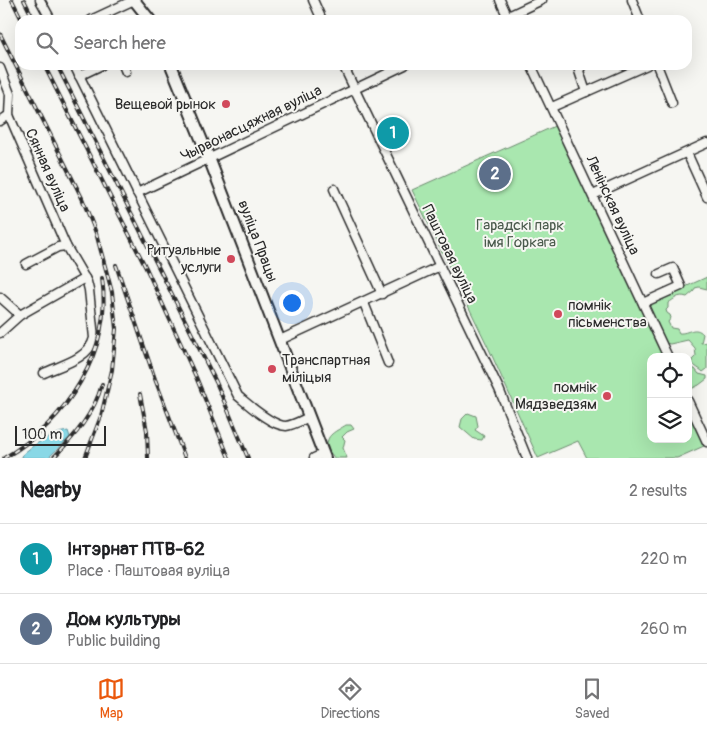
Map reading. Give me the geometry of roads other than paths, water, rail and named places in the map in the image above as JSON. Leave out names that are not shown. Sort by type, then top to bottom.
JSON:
[{"type":"main road","points":[[134,0],[146,15]]},
{"type":"main road","name":"вуліца Працы","points":[[173,70],[280,340],[309,417],[321,457]]},
{"type":"street","points":[[40,0],[48,15]]},
{"type":"street","points":[[102,15],[134,0]]},
{"type":"street","points":[[313,0],[320,15]]},
{"type":"street","points":[[500,0],[505,15]]},
{"type":"street","points":[[514,15],[542,0]]},
{"type":"street","points":[[632,0],[638,15]]},
{"type":"street","name":"Сянная вуліца","points":[[0,68],[10,94],[9,115],[66,246],[89,290],[94,338],[92,345],[85,354],[44,373]]},
{"type":"street","points":[[76,70],[238,396],[272,422],[279,425],[292,425],[309,417]]},
{"type":"street","points":[[79,76],[92,70]]},
{"type":"street","name":"Паштовая вуліца","points":[[345,70],[500,390],[527,458]]},
{"type":"street","name":"Чырвонасцяжная вуліца","points":[[136,193],[394,70]]},
{"type":"street","name":"Ленінская вуліца","points":[[534,70],[666,353]]},
{"type":"street","points":[[580,70],[586,92]]},
{"type":"street","points":[[552,107],[635,70]]},
{"type":"street","points":[[660,70],[672,102]]},
{"type":"street","points":[[0,121],[9,115]]},
{"type":"street","points":[[593,195],[707,143]]},
{"type":"street","points":[[687,152],[707,197]]},
{"type":"street","points":[[334,189],[382,294]]},
{"type":"street","points":[[26,264],[58,247],[66,246]]},
{"type":"street","points":[[280,340],[364,303],[440,266]]},
{"type":"street","points":[[643,303],[681,286],[673,268],[660,274]]},
{"type":"street","points":[[0,332],[20,316],[84,278]]},
{"type":"street","points":[[0,297],[20,316]]},
{"type":"street","points":[[364,303],[388,363]]},
{"type":"street","points":[[692,410],[707,442]]},
{"type":"water","points":[[68,431],[70,437],[48,458],[22,458],[21,456],[36,444],[55,434]]},
{"type":"railway","points":[[12,0],[20,15]]},
{"type":"railway","points":[[24,0],[32,15]]},
{"type":"railway","points":[[0,34],[15,64]]},
{"type":"railway","points":[[18,70],[82,198],[96,233],[112,292],[116,329],[112,370],[101,416],[85,458]]},
{"type":"railway","points":[[47,70],[147,270],[196,377],[229,458]]},
{"type":"railway","points":[[60,70],[216,382],[248,458]]},
{"type":"railway","points":[[116,265],[155,379],[185,458]]},
{"type":"railway","points":[[4,458],[47,425],[80,382],[92,358],[100,332],[103,305],[102,278]]},
{"type":"railway","points":[[53,458],[89,415],[102,384]]},
{"type":"railway","points":[[140,394],[147,431],[148,458]]},
{"type":"place","name":"Вещевой рынок","points":[[226,104]]},
{"type":"place","name":"Інтэрнат ПТВ-62","points":[[393,133]]},
{"type":"place","name":"Дом культуры","points":[[495,174]]},
{"type":"place","name":"Ритуальные услуги","points":[[231,259]]},
{"type":"place","name":"помнік пісьменства","points":[[558,314]]},
{"type":"place","name":"Транспартная міліцыя","points":[[272,369]]},
{"type":"place","name":"помнік Мядзведзям","points":[[607,396]]},
{"type":"park label","name":"Гарадскі парк імя Горкага","points":[[520,234]]}]
